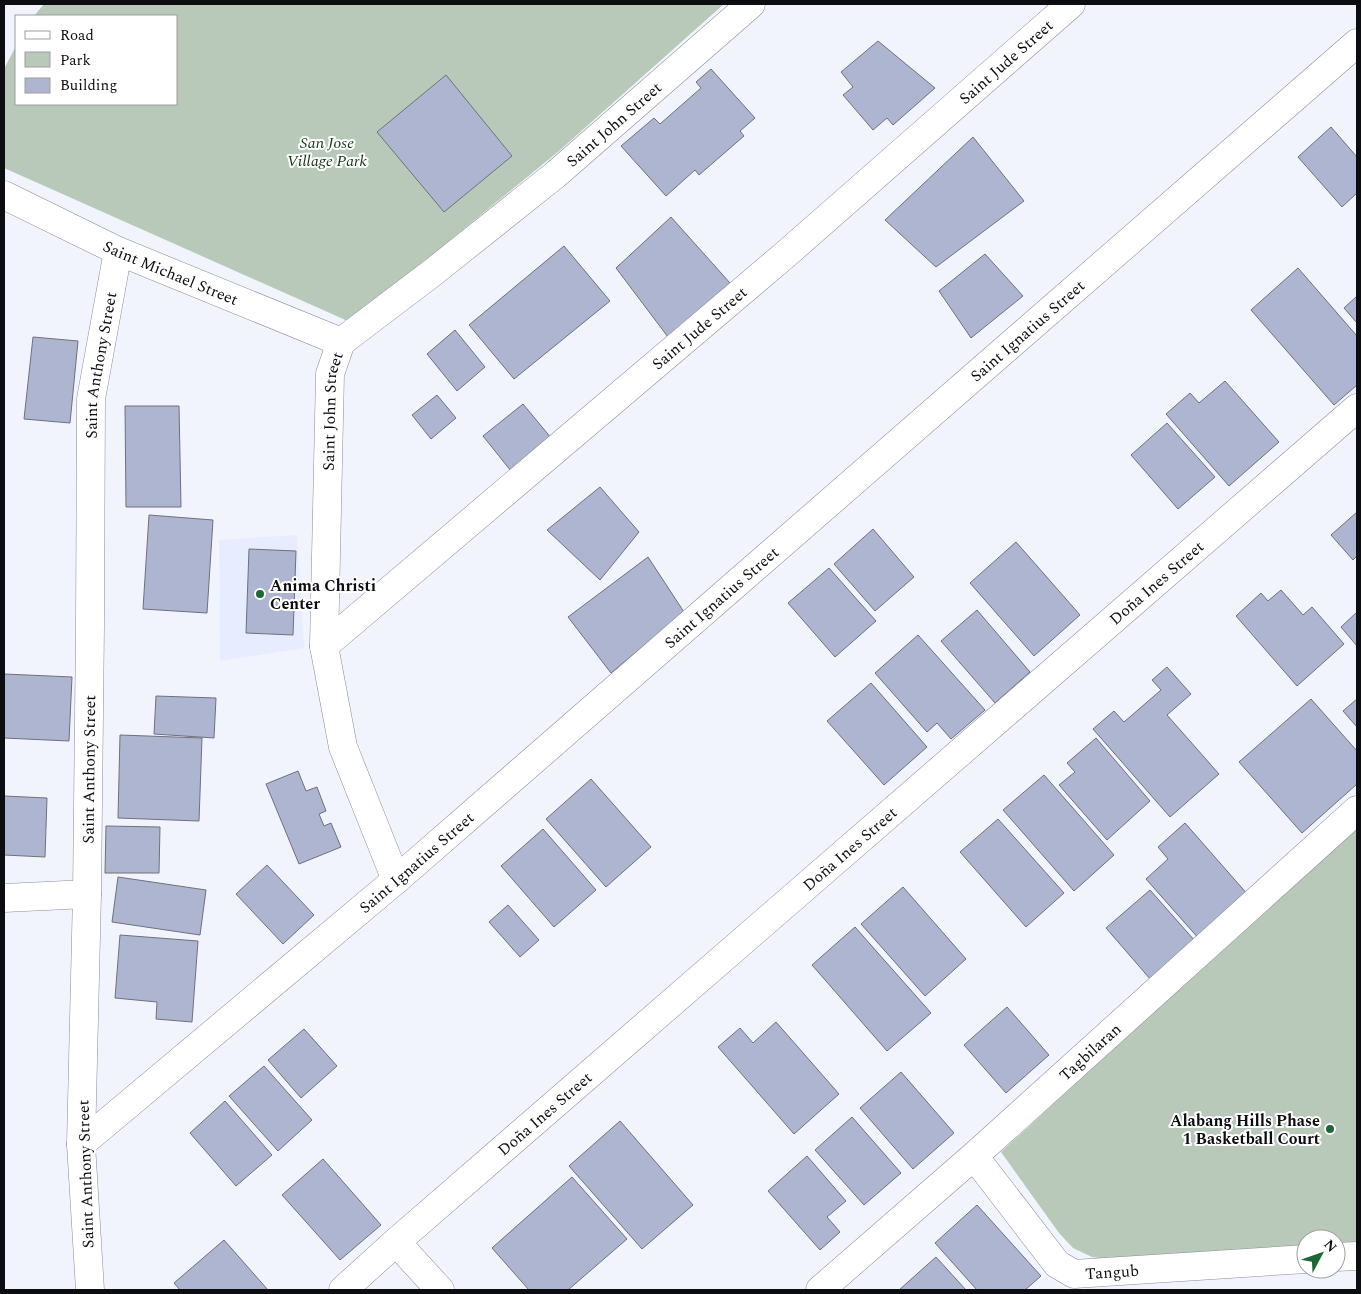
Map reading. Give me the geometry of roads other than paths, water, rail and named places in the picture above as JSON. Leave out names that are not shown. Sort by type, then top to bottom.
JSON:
[{"type":"street","name":"Saint John Street","points":[[396,880],[343,747],[324,646],[330,374],[341,342],[432,274],[555,175],[750,4]]},
{"type":"street","name":"Saint Jude Street","points":[[324,646],[786,254],[1071,4]]},
{"type":"street","name":"Saint Ignatius Street","points":[[81,1144],[396,880],[1357,43]]},
{"type":"street","name":"Saint Michael Street","points":[[4,195],[118,251],[341,342]]},
{"type":"street","name":"Saint Anthony Street","points":[[90,1290],[81,1144],[87,894],[91,399],[118,251]]},
{"type":"street","name":"Doña Ines Street","points":[[342,1290],[1357,408]]},
{"type":"street","name":"Tagbilaran","points":[[820,1290],[974,1156],[1357,810]]},
{"type":"street","points":[[4,898],[87,894]]},
{"type":"street","name":"Tangub","points":[[974,1156],[1057,1264],[1074,1274],[1296,1260]]},
{"type":"street","points":[[396,1242],[440,1290]]},
{"type":"place","name":"Anima Christi Center","points":[[260,594]]},
{"type":"place","name":"Alabang Hills Phase 1 Basketball Court","points":[[1330,1129]]},
{"type":"park label","name":"San Jose Village Park","points":[[327,151]]}]
